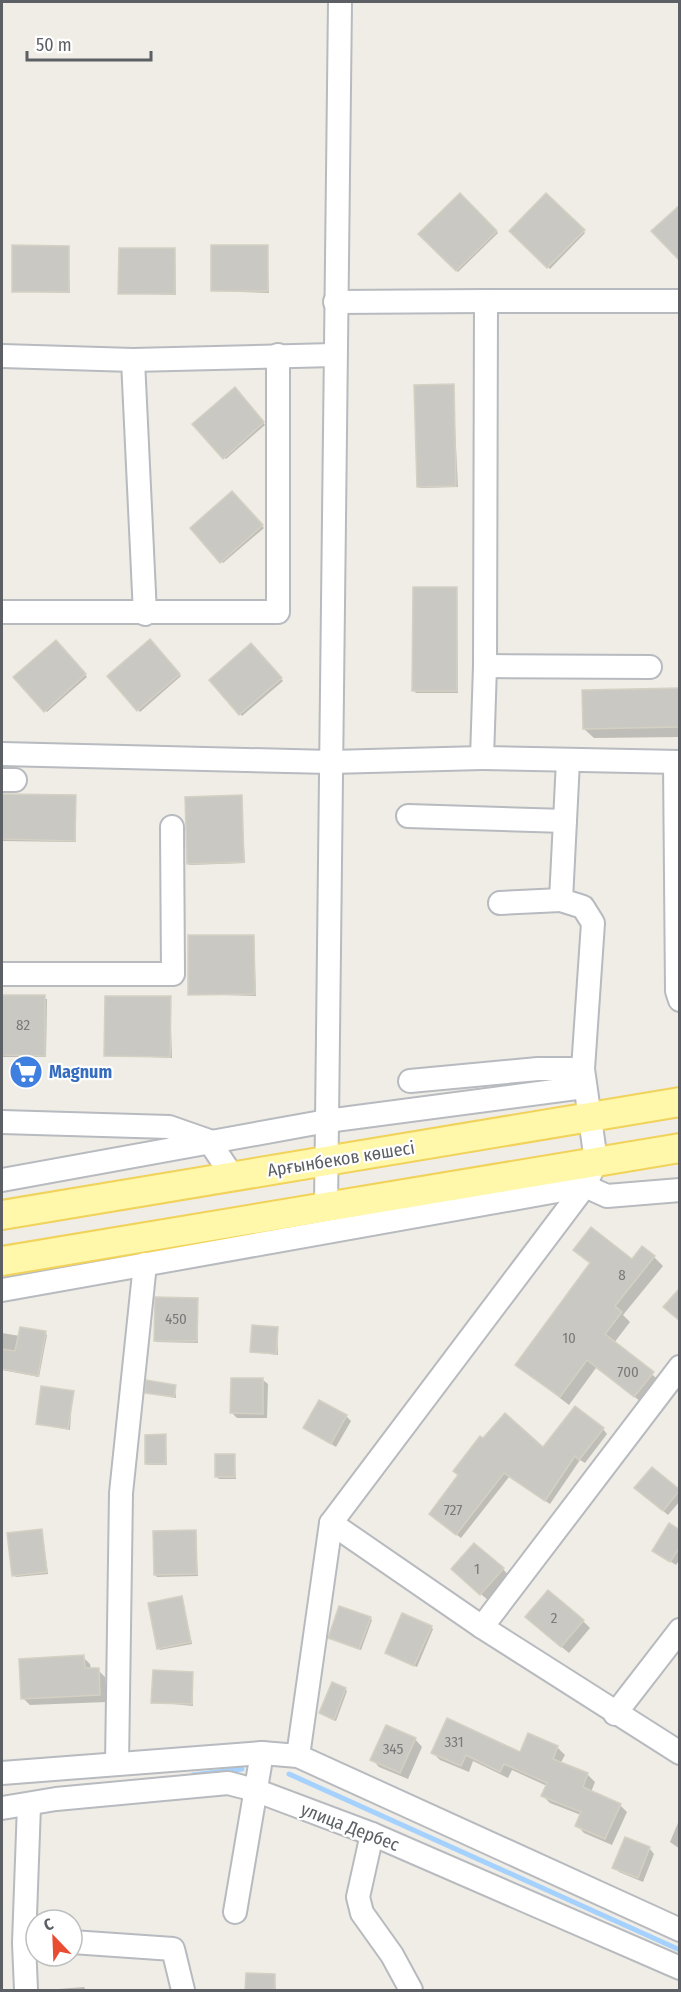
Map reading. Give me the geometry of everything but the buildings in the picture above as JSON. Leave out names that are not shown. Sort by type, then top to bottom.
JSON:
[{"type":"main road","name":"Арғынбеков көшесі","points":[[2,1215],[680,1102]]},
{"type":"main road","points":[[2,1261],[326,1207],[590,1174],[680,1148]]},
{"type":"street","points":[[326,1207],[334,302],[340,2]]},
{"type":"street","points":[[482,758],[486,300]]},
{"type":"street","points":[[334,302],[680,301]]},
{"type":"street","points":[[2,612],[145,614],[278,612],[278,355]]},
{"type":"street","points":[[2,356],[132,360],[334,355]]},
{"type":"street","points":[[132,360],[145,614]]},
{"type":"street","points":[[484,666],[650,667]]},
{"type":"street","points":[[2,754],[331,762],[482,758],[677,762],[677,991],[680,1000]]},
{"type":"street","points":[[561,900],[568,761]]},
{"type":"street","points":[[408,816],[565,821]]},
{"type":"street","points":[[2,974],[172,974],[172,827]]},
{"type":"street","points":[[298,1756],[331,1523],[590,1174],[590,1116],[584,1078],[593,922],[583,907],[561,900],[501,903]]},
{"type":"street","points":[[410,1081],[538,1070],[584,1078]]},
{"type":"street","points":[[2,1180],[209,1141],[584,1078]]},
{"type":"street","points":[[2,1122],[170,1127],[209,1141],[233,1177]]},
{"type":"street","points":[[590,1174],[607,1196],[680,1190]]},
{"type":"street","points":[[2,1290],[145,1264],[590,1174]]},
{"type":"street","points":[[117,1764],[121,1493],[145,1264]]},
{"type":"street","points":[[482,1627],[680,1367]]},
{"type":"street","points":[[331,1523],[482,1627],[615,1714],[680,1753]]},
{"type":"street","points":[[615,1714],[680,1630]]},
{"type":"street","points":[[235,1912],[262,1753]]},
{"type":"street","points":[[2,1773],[262,1753],[298,1756],[680,1930]]},
{"type":"street","name":"улица Дербес","points":[[2,1808],[56,1799],[228,1783],[255,1790],[372,1834],[680,1968]]},
{"type":"street","points":[[29,1805],[30,1908]]},
{"type":"street","points":[[372,1834],[358,1897],[362,1913],[392,1955],[411,1990]]},
{"type":"street","points":[[84,1943],[173,1949],[183,1990]]},
{"type":"street","points":[[26,1990],[28,1968]]},
{"type":"waterway","points":[[193,1775],[242,1769]]},
{"type":"waterway","points":[[289,1774],[680,1950]]},
{"type":"place","name":"Magnum","points":[[26,1072]]}]
